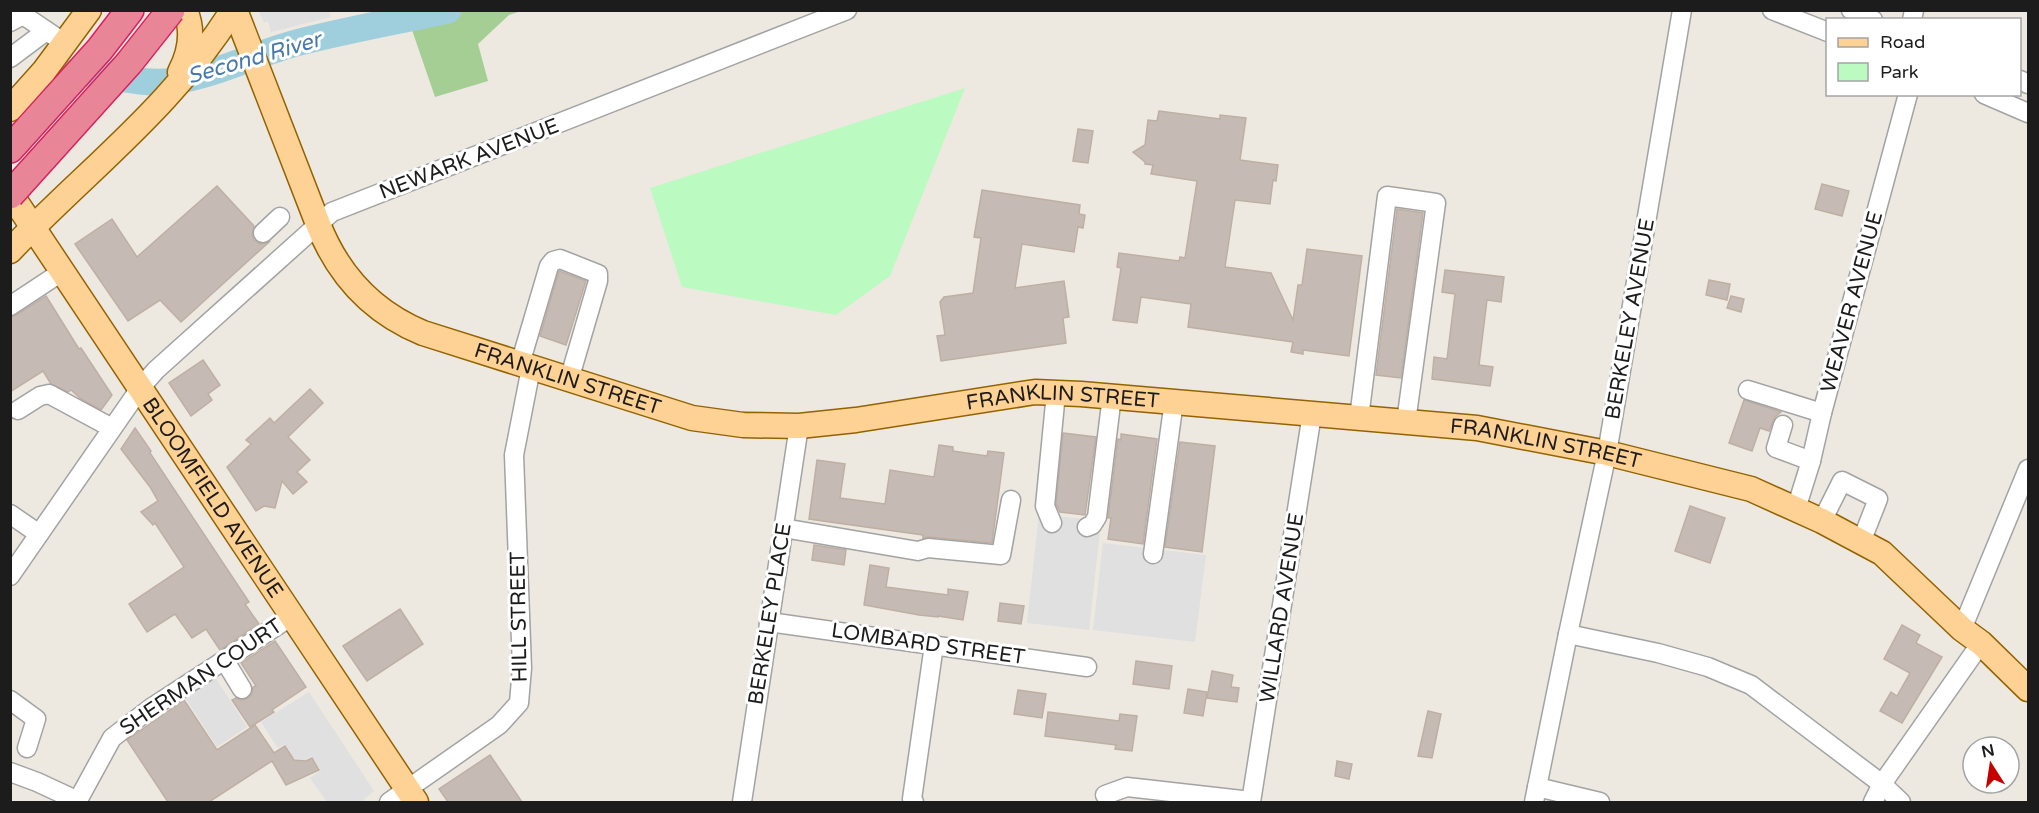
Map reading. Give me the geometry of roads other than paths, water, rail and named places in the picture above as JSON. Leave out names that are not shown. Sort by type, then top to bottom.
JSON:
[{"type":"highway","points":[[10,149],[100,49],[130,10]]},
{"type":"highway","points":[[10,194],[123,69],[171,10]]},
{"type":"main road","points":[[10,109],[61,37],[89,10]]},
{"type":"main road","points":[[61,37],[108,10]]},
{"type":"main road","points":[[185,10],[195,55]]},
{"type":"main road","points":[[10,251],[165,98],[195,55],[234,10]]},
{"type":"main road","name":"FRANKLIN STREET","points":[[234,10],[324,241],[340,267],[362,294],[402,324],[423,333],[692,418],[743,425],[799,426],[856,420],[1035,392],[1112,396],[1477,428],[1607,453],[1751,489],[1862,542],[1881,553],[2028,688]]},
{"type":"main road","name":"BLOOMFIELD AVENUE","points":[[10,194],[292,616],[404,798]]},
{"type":"street","name":"NEWARK AVENUE","points":[[11,574],[141,387],[156,370],[332,212],[488,152],[824,15],[847,10]]},
{"type":"street","name":"BERKELEY AVENUE","points":[[1536,795],[1607,453],[1682,10]]},
{"type":"street","points":[[1772,10],[1826,32]]},
{"type":"street","points":[[1851,10],[1869,18]]},
{"type":"street","points":[[10,22],[23,15],[61,37]]},
{"type":"street","points":[[13,53],[61,37]]},
{"type":"street","name":"WEAVER AVENUE","points":[[1796,509],[1811,461],[1907,96]]},
{"type":"street","points":[[1989,96],[2028,113]]},
{"type":"street","points":[[1359,418],[1387,196],[1436,202],[1406,422]]},
{"type":"street","points":[[263,233],[280,217]]},
{"type":"street","name":"HILL STREET","points":[[404,798],[499,725],[519,703],[522,668],[514,455],[526,366],[549,266],[553,261],[560,259],[598,273],[598,281],[569,380]]},
{"type":"street","points":[[10,306],[63,271]]},
{"type":"street","points":[[1748,390],[1822,413]]},
{"type":"street","points":[[1052,523],[1045,506],[1056,393]]},
{"type":"street","points":[[18,410],[40,396],[49,394],[112,428]]},
{"type":"street","points":[[1087,527],[1092,525],[1097,517],[1112,396]]},
{"type":"street","points":[[1153,554],[1173,401]]},
{"type":"street","name":"WILLARD AVENUE","points":[[1251,802],[1312,414]]},
{"type":"street","points":[[1783,425],[1776,448],[1811,461]]},
{"type":"street","name":"BERKELEY PLACE","points":[[741,802],[799,426]]},
{"type":"street","points":[[1873,802],[1971,636],[2028,469]]},
{"type":"street","points":[[1822,521],[1842,481],[1878,499],[1862,542]]},
{"type":"street","points":[[783,528],[918,550],[928,548],[1000,555],[1011,500]]},
{"type":"street","points":[[10,514],[39,534]]},
{"type":"street","name":"SHERMAN COURT","points":[[77,802],[112,738],[150,708],[292,616]]},
{"type":"street","name":"LOMBARD STREET","points":[[769,622],[1087,667]]},
{"type":"street","points":[[1568,634],[1658,652],[1708,667],[1751,685],[1882,784],[1901,802]]},
{"type":"street","points":[[913,801],[934,645]]},
{"type":"street","points":[[225,661],[242,689]]},
{"type":"street","points":[[10,700],[36,719],[27,748]]},
{"type":"street","points":[[10,772],[37,782],[77,802]]},
{"type":"street","points":[[1106,795],[1127,787],[1251,802]]},
{"type":"street","points":[[1536,795],[1600,802]]},
{"type":"waterway","name":"Second River","points":[[61,75],[75,73],[145,82],[174,81],[205,74],[296,43],[448,10]]}]
